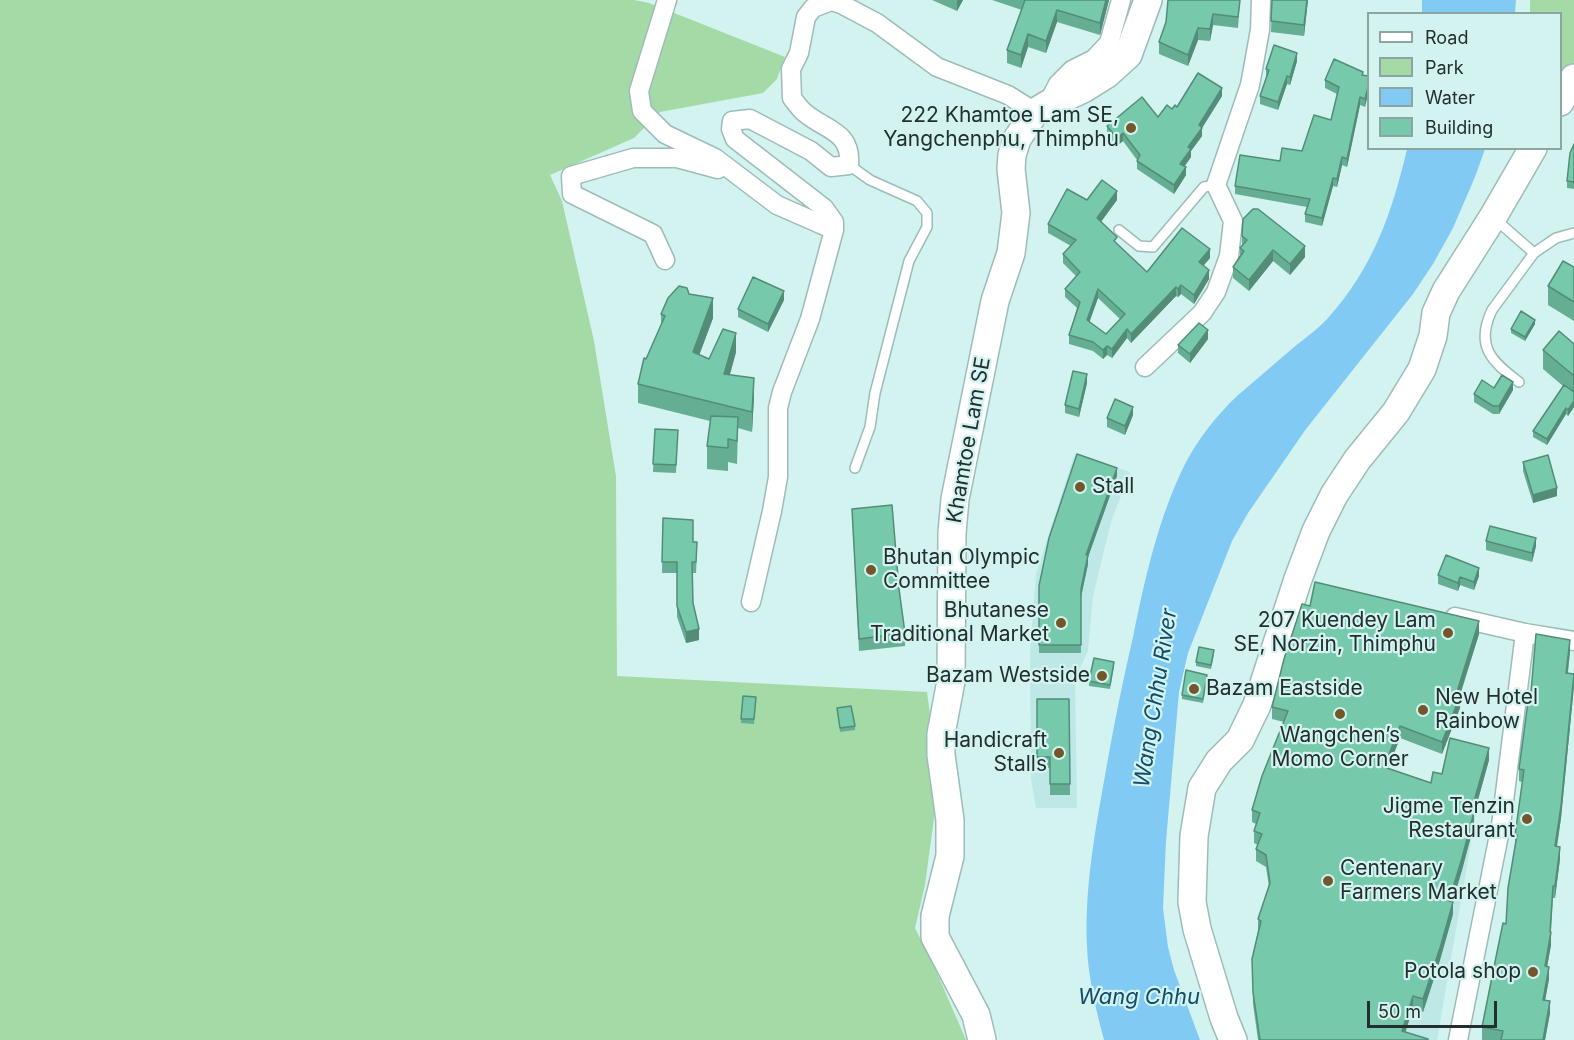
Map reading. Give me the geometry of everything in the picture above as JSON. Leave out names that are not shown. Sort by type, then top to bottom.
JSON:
[{"type":"main road","name":"Khamtoe Lam SE","points":[[982,1040],[976,1015],[935,937],[935,916],[950,856],[950,820],[941,755],[941,734],[951,681],[954,499],[995,301],[1011,253],[1016,213],[1011,169],[1017,139],[1041,109],[1057,99],[1083,89],[1107,74],[1128,55],[1148,0]]},
{"type":"main road","points":[[1562,99],[1574,78]]},
{"type":"main road","points":[[1233,1040],[1197,929],[1192,902],[1194,836],[1202,788],[1219,761],[1240,740],[1257,705],[1304,581],[1316,531],[1334,495],[1357,460],[1396,412],[1422,369],[1433,336],[1436,312],[1446,291],[1532,150]]},
{"type":"street","points":[[667,0],[639,91],[642,111],[665,134],[715,158],[777,205],[834,230]]},
{"type":"street","points":[[751,602],[778,477],[778,408],[810,319],[834,230],[834,222],[824,208],[735,139],[731,129],[732,121],[750,119],[811,151],[831,167],[849,165],[850,155],[840,134],[805,113],[792,98],[791,69],[799,53],[806,17],[813,8],[831,1],[877,23],[937,67],[1041,109],[1058,84],[1072,70],[1094,58],[1109,43],[1121,0]]},
{"type":"street","points":[[1145,367],[1202,313],[1216,292],[1229,256],[1233,221],[1216,185],[1250,85],[1260,30],[1261,0]]},
{"type":"street","points":[[665,260],[653,234],[572,194],[571,176],[633,158],[677,158],[734,174]]},
{"type":"street","points":[[1434,612],[1525,633],[1574,641]]},
{"type":"street","points":[[1458,1040],[1501,825],[1525,633]]},
{"type":"lane","points":[[849,165],[870,180],[917,201],[927,213],[927,227],[909,261],[875,393],[870,427],[855,468]]},
{"type":"lane","points":[[1119,230],[1139,246],[1153,247],[1203,187],[1216,185]]},
{"type":"lane","points":[[1493,217],[1534,253]]},
{"type":"lane","points":[[1519,381],[1497,366],[1486,348],[1487,319],[1534,253],[1556,238],[1574,232]]},
{"type":"shaded area","name":"Bhutanese Traditional Market","points":[[1075,453],[1130,472],[1111,522],[1093,596],[1088,651],[1075,678],[1077,808],[1036,808],[1031,779],[1030,651],[1036,574]]},
{"type":"shaded area","points":[[1430,780],[1480,790],[1437,1040],[1366,1040]]},
{"type":"green space","points":[[0,0],[634,0],[649,3],[785,57],[777,79],[763,93],[660,112],[634,138],[550,175],[562,201],[594,341],[616,476],[617,676],[927,692],[939,781],[925,885],[915,928],[966,1040],[0,1040]]},
{"type":"green space","points":[[1530,0],[1574,0],[1574,62],[1562,84],[1562,12],[1530,12]]},
{"type":"water","points":[[1422,0],[1516,0],[1515,12],[1422,12]]},
{"type":"water","name":"Wang Chhu","points":[[1407,150],[1485,150],[1453,228],[1433,264],[1413,294],[1306,429],[1248,513],[1232,541],[1188,653],[1179,692],[1166,841],[1163,908],[1168,947],[1174,970],[1200,1040],[1104,1040],[1089,970],[1087,922],[1090,873],[1096,825],[1117,709],[1142,593],[1167,506],[1185,464],[1222,411],[1324,322],[1344,299],[1379,239],[1395,195]]},
{"type":"building","points":[[1025,0],[1106,0],[1100,23],[1057,10],[1046,41],[1028,34],[1021,55],[1007,50]]},
{"type":"building","points":[[1168,0],[1240,0],[1238,17],[1213,14],[1210,29],[1198,28],[1188,55],[1159,42],[1166,22]]},
{"type":"building","points":[[1272,0],[1307,0],[1304,25],[1271,21]]},
{"type":"building","points":[[1274,45],[1297,53],[1290,77],[1287,76],[1278,102],[1260,96]]},
{"type":"building","points":[[1334,59],[1367,76],[1367,91],[1365,99],[1360,97],[1347,159],[1342,157],[1337,179],[1333,178],[1322,218],[1305,214],[1310,199],[1235,186],[1240,155],[1280,161],[1282,148],[1302,151],[1314,115],[1331,120],[1339,87],[1325,80]]},
{"type":"building","points":[[1198,73],[1222,88],[1199,125],[1202,128],[1188,147],[1191,149],[1180,164],[1186,167],[1174,185],[1137,161],[1140,155],[1123,133],[1117,138],[1107,126],[1142,97],[1158,117],[1167,105],[1172,109],[1175,105],[1177,107]]},
{"type":"building","points":[[1574,144],[1574,182],[1567,181],[1570,153]]},
{"type":"building","points":[[1102,180],[1117,191],[1097,218],[1117,237],[1114,241],[1147,272],[1182,228],[1210,249],[1199,262],[1209,270],[1194,295],[1181,285],[1178,289],[1176,287],[1131,334],[1127,329],[1112,349],[1107,346],[1103,350],[1093,342],[1069,335],[1080,302],[1065,289],[1080,272],[1063,254],[1076,240],[1048,224],[1067,189],[1087,200]],"holes":[[[1098,289],[1125,314],[1106,334],[1087,320]]]},
{"type":"building","points":[[1253,209],[1258,209],[1305,246],[1290,264],[1273,250],[1249,280],[1233,267],[1244,251],[1240,248],[1247,240],[1242,236],[1243,219]]},
{"type":"building","points":[[1563,261],[1574,267],[1574,302],[1548,286]]},
{"type":"building","points":[[753,277],[784,291],[768,324],[738,309]]},
{"type":"building","points":[[679,286],[687,288],[689,294],[713,298],[693,352],[709,359],[723,329],[736,333],[724,374],[754,378],[752,412],[638,384],[644,358],[646,359],[665,316],[661,314],[668,298]]},
{"type":"building","points":[[1521,311],[1535,320],[1525,337],[1511,329]]},
{"type":"building","points":[[1199,323],[1208,330],[1190,354],[1178,345]]},
{"type":"building","points":[[1559,331],[1574,344],[1573,375],[1543,350]]},
{"type":"building","points":[[1073,371],[1087,374],[1079,409],[1065,405]]},
{"type":"building","points":[[1502,375],[1513,382],[1499,406],[1493,406],[1474,394],[1482,380],[1494,388]]},
{"type":"building","points":[[1564,385],[1574,392],[1574,401],[1568,410],[1566,408],[1547,439],[1533,431]]},
{"type":"building","points":[[1115,399],[1133,407],[1125,426],[1107,418]]},
{"type":"building","points":[[711,416],[738,417],[737,441],[728,439],[728,448],[707,446]]},
{"type":"building","points":[[655,429],[678,430],[676,465],[653,464]]},
{"type":"building","points":[[1077,454],[1117,468],[1086,555],[1088,555],[1081,589],[1081,645],[1039,645],[1039,586],[1049,538]]},
{"type":"building","points":[[1548,455],[1557,488],[1533,495],[1523,462]]},
{"type":"building","points":[[892,505],[905,633],[859,639],[852,509]]},
{"type":"building","points":[[663,518],[693,520],[693,542],[697,542],[696,562],[692,562],[693,603],[699,629],[686,632],[677,606],[677,562],[662,562]]},
{"type":"building","points":[[1490,526],[1536,538],[1532,553],[1486,541]]},
{"type":"building","points":[[1446,555],[1479,568],[1474,582],[1460,577],[1458,583],[1438,575]]},
{"type":"building","points":[[1315,582],[1479,621],[1456,695],[1460,696],[1442,742],[1400,726],[1384,767],[1431,783],[1433,772],[1442,774],[1450,738],[1489,748],[1449,901],[1453,902],[1440,948],[1423,999],[1413,996],[1402,1031],[1428,1040],[1260,1040],[1253,992],[1252,959],[1261,921],[1258,919],[1270,883],[1266,855],[1256,849],[1262,834],[1254,831],[1260,813],[1252,810],[1262,776],[1288,711],[1272,707],[1284,659],[1302,604],[1310,606]]},
{"type":"building","points":[[1536,634],[1570,640],[1566,673],[1574,674],[1555,846],[1560,847],[1555,886],[1553,886],[1551,932],[1545,966],[1549,967],[1543,1000],[1550,1001],[1543,1040],[1501,1040],[1503,1031],[1482,1027],[1503,923],[1506,924],[1508,888],[1524,770],[1519,769],[1528,702],[1530,703]]},
{"type":"building","points":[[1199,647],[1214,650],[1211,665],[1196,662]]},
{"type":"building","name":"Bazam Westside","points":[[1094,658],[1114,662],[1110,685],[1089,681]]},
{"type":"building","name":"Bazam Eastside","points":[[1186,670],[1207,675],[1203,699],[1182,695]]},
{"type":"building","points":[[743,696],[756,697],[754,719],[741,719]]},
{"type":"building","name":"Handicraft Stalls","points":[[1037,699],[1069,699],[1070,784],[1050,784],[1050,757],[1037,757]]},
{"type":"building","points":[[851,706],[855,726],[840,728],[837,708]]},
{"type":"place","name":"222 Khamtoe Lam SE, Yangchenphu, Thimphu","points":[[1131,128]]},
{"type":"place","name":"Stall","points":[[1080,487]]},
{"type":"place","name":"Bhutan Olympic Committee","points":[[871,570]]},
{"type":"place","name":"Bhutanese Traditional Market","points":[[1061,623]]},
{"type":"place","name":"207 Kuendey Lam SE, Norzin, Thimphu","points":[[1448,633]]},
{"type":"place","name":"Bazam Westside","points":[[1102,676]]},
{"type":"place","name":"Bazam Eastside","points":[[1194,689]]},
{"type":"place","name":"New Hotel Rainbow","points":[[1423,710]]},
{"type":"place","name":"Wangchen’s Momo Corner","points":[[1340,714]]},
{"type":"place","name":"Handicraft Stalls","points":[[1059,753]]},
{"type":"place","name":"Jigme Tenzin Restaurant","points":[[1527,819]]},
{"type":"place","name":"Centenary Farmers Market","points":[[1328,881]]},
{"type":"place","name":"Potola shop","points":[[1533,972]]},
{"type":"water label","name":"Wang Chhu River","points":[[1156,698]]}]
